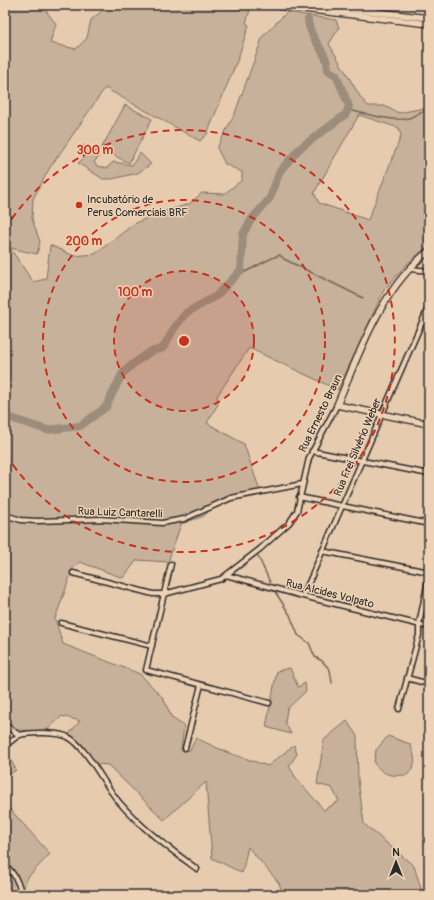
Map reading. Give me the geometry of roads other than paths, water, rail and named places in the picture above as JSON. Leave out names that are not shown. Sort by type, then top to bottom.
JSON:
[{"type":"street","points":[[270,5],[429,24]]},
{"type":"street","points":[[316,5],[429,18]]},
{"type":"street","name":"Rua Ernesto Braun","points":[[164,594],[221,579],[289,523],[297,511],[302,484],[312,451],[337,405],[372,324],[384,304],[410,268],[429,251]]},
{"type":"street","points":[[410,268],[429,271]]},
{"type":"street","name":"Rua Frei Silvério Weber","points":[[303,596],[362,461],[380,414],[429,306]]},
{"type":"street","points":[[422,322],[429,324]]},
{"type":"street","points":[[337,405],[429,424]]},
{"type":"street","points":[[312,451],[429,474]]},
{"type":"street","name":"Rua Luiz Cantarelli","points":[[5,515],[21,520],[36,521],[100,519],[162,523],[184,519],[231,498],[302,484]]},
{"type":"street","points":[[300,498],[429,524]]},
{"type":"street","points":[[322,551],[429,572]]},
{"type":"street","points":[[171,564],[146,670],[269,703]]},
{"type":"street","points":[[73,573],[153,594],[164,594]]},
{"type":"street","name":"Rua Alcides Volpato","points":[[226,575],[303,596],[429,627]]},
{"type":"street","points":[[399,709],[419,635],[419,624],[429,576]]},
{"type":"street","points":[[61,623],[152,646]]},
{"type":"street","points":[[407,678],[429,684]]},
{"type":"street","points":[[185,748],[201,685]]},
{"type":"street","points":[[5,725],[19,735]]},
{"type":"street","points":[[5,745],[19,735],[58,734],[69,737],[82,750],[118,802],[148,831],[197,869]]},
{"type":"street","points":[[5,864],[11,870],[19,883],[22,895]]},
{"type":"waterway","points":[[5,416],[47,430],[80,426],[106,407],[122,374],[150,352],[163,348],[175,327],[186,313],[216,296],[241,270],[243,234],[251,220],[270,198],[280,171],[299,149],[346,114],[349,106],[336,75],[328,70],[325,57],[312,34],[308,20]]},
{"type":"waterway","points":[[348,110],[396,119],[409,118],[423,111],[429,110]]},
{"type":"waterway","points":[[235,276],[280,255],[284,259],[363,298]]},
{"type":"waterway","points":[[258,556],[270,582]]},
{"type":"waterway","points":[[274,590],[290,615],[298,635],[309,643],[315,657],[322,661],[330,670],[332,683]]},
{"type":"place","name":"Incubatório de Perus Comerciais BRF","points":[[79,205]]}]
